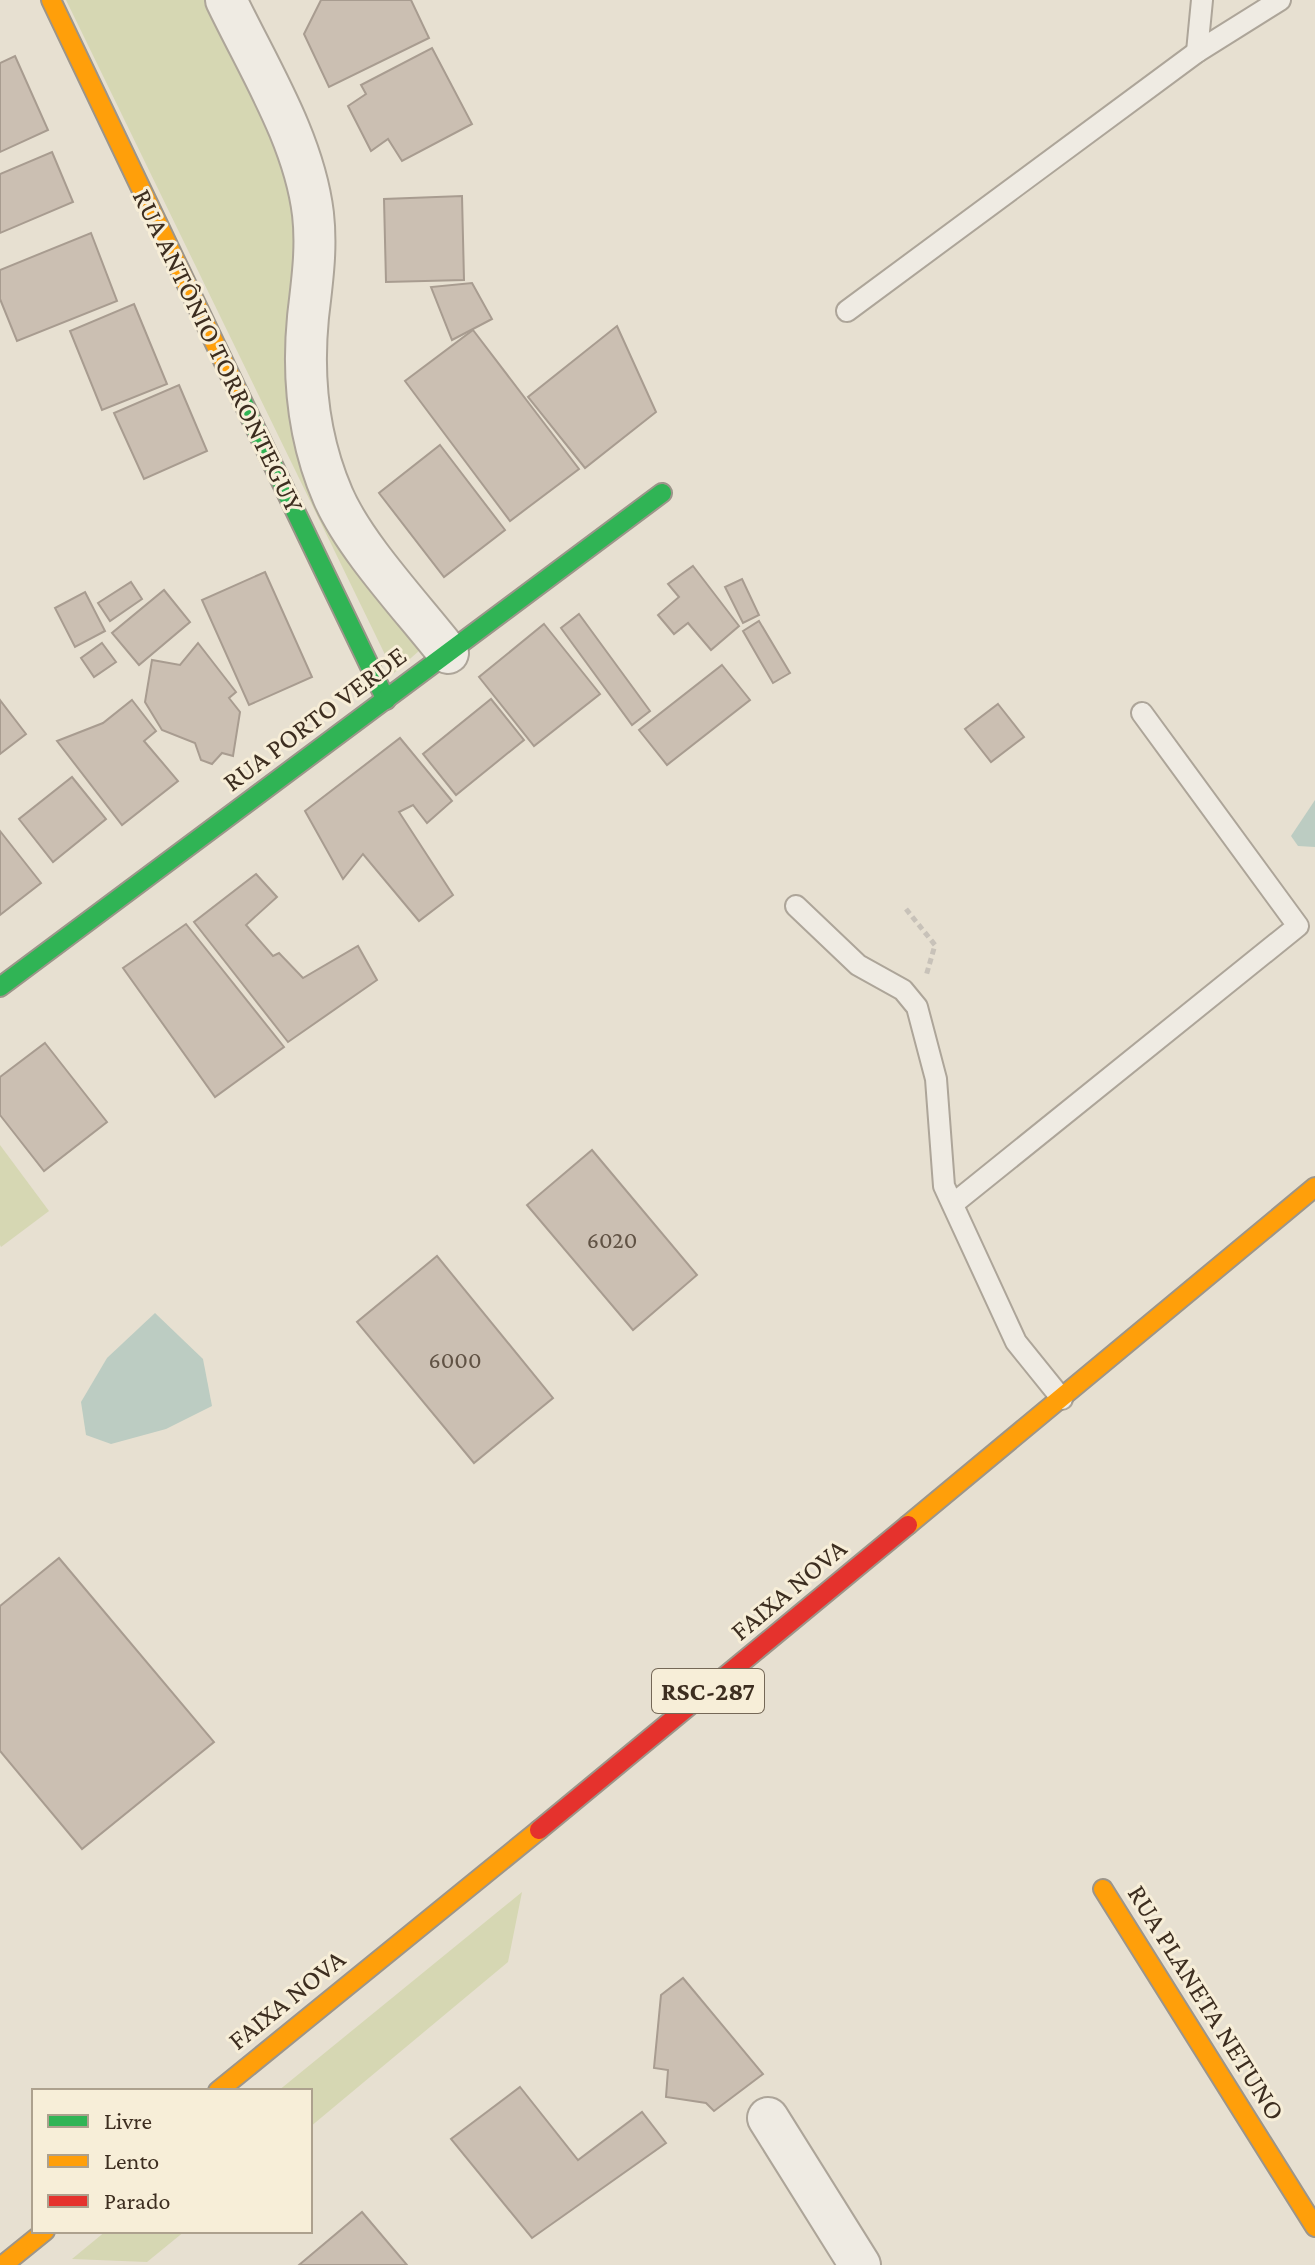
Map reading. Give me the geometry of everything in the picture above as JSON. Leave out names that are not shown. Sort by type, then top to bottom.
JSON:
[{"type":"main road","name":"RUA ANTÔNIO TORRONTEGUY","points":[[51,0],[386,700]]},
{"type":"main road","name":"RUA PORTO VERDE","points":[[0,987],[662,493]]},
{"type":"main road","name":"FAIXA NOVA","points":[[220,2089],[1062,1399],[1315,1187]]},
{"type":"main road","name":"RUA PLANETA NETUNO","points":[[1103,1889],[1315,2227]]},
{"type":"main road","points":[[3,2265],[43,2233]]},
{"type":"street","name":"RUA ANTÔNIO TORRONTEGUY","points":[[226,0],[287,130],[304,172],[313,211],[316,253],[306,381],[309,421],[321,461],[334,499],[359,537],[448,653]]},
{"type":"street","points":[[768,2118],[860,2265]]},
{"type":"lane","points":[[1197,52],[1202,0]]},
{"type":"lane","points":[[847,311],[1197,52],[1280,0]]},
{"type":"lane","points":[[953,1204],[1298,926],[1142,713]]},
{"type":"lane","points":[[796,906],[858,965],[903,990],[917,1007],[936,1079],[944,1186],[1016,1342],[1062,1399]]},
{"type":"path","points":[[906,909],[935,945],[917,1007]]},
{"type":"green space","points":[[66,0],[208,0],[285,163],[301,235],[340,543],[420,650],[394,673]]},
{"type":"green space","points":[[0,1145],[49,1211],[1,1247],[0,1245]]},
{"type":"green space","points":[[522,1892],[508,1962],[312,2125],[312,2089],[280,2089]]},
{"type":"green space","points":[[104,2233],[183,2233],[147,2262],[72,2259]]},
{"type":"shaded area","points":[[1315,800],[1315,847],[1298,846],[1291,836]]},
{"type":"shaded area","points":[[155,1313],[203,1359],[212,1406],[166,1429],[111,1444],[86,1435],[81,1402],[107,1358]]},
{"type":"building","points":[[321,0],[411,0],[429,38],[329,87],[304,34]]},
{"type":"building","points":[[432,48],[472,124],[402,161],[388,139],[371,151],[348,106],[366,94],[361,85]]},
{"type":"building","points":[[15,56],[48,130],[0,152],[0,63]]},
{"type":"building","points":[[52,152],[73,202],[0,233],[0,174]]},
{"type":"building","points":[[462,196],[464,280],[386,282],[384,199]]},
{"type":"building","points":[[91,233],[117,301],[17,341],[0,299],[0,270]]},
{"type":"building","points":[[472,283],[492,319],[452,340],[431,287]]},
{"type":"building","points":[[134,304],[167,384],[102,410],[70,331]]},
{"type":"building","points":[[617,326],[656,412],[585,468],[528,397]]},
{"type":"building","points":[[473,330],[579,469],[510,521],[405,381]]},
{"type":"building","points":[[179,385],[207,451],[144,479],[114,413]]},
{"type":"building","points":[[440,445],[505,530],[444,577],[379,493]]},
{"type":"building","points":[[693,566],[739,626],[711,650],[688,623],[674,634],[658,615],[679,597],[668,584]]},
{"type":"building","points":[[265,572],[312,677],[249,705],[202,600]]},
{"type":"building","points":[[742,579],[759,615],[743,623],[725,587]]},
{"type":"building","points":[[131,582],[142,599],[110,621],[98,603]]},
{"type":"building","points":[[164,590],[190,622],[139,665],[112,633]]},
{"type":"building","points":[[85,592],[105,631],[75,647],[55,608]]},
{"type":"building","points":[[579,614],[650,711],[632,725],[561,628]]},
{"type":"building","points":[[759,621],[790,673],[773,683],[743,631]]},
{"type":"building","points":[[544,624],[600,694],[534,746],[479,677]]},
{"type":"building","points":[[102,643],[116,662],[94,677],[81,658]]},
{"type":"building","points":[[198,643],[236,692],[229,698],[240,712],[233,756],[222,753],[212,764],[201,760],[195,743],[162,730],[145,702],[152,660],[180,665]]},
{"type":"building","points":[[722,665],[750,700],[667,765],[639,730]]},
{"type":"building","points":[[491,699],[524,740],[456,795],[423,754]]},
{"type":"building","points":[[0,700],[26,734],[0,754]]},
{"type":"building","points":[[132,700],[156,731],[144,741],[178,781],[122,825],[57,741],[103,723]]},
{"type":"building","points":[[998,704],[1024,737],[991,762],[965,729]]},
{"type":"building","points":[[400,738],[452,801],[427,823],[413,805],[399,812],[453,895],[419,921],[363,854],[343,879],[305,811]]},
{"type":"building","points":[[72,777],[106,819],[53,862],[19,819]]},
{"type":"building","points":[[0,831],[41,883],[0,915]]},
{"type":"building","points":[[256,874],[277,897],[246,925],[273,956],[279,953],[303,978],[358,946],[377,980],[288,1042],[194,922]]},
{"type":"building","points":[[186,924],[284,1047],[215,1097],[123,968]]},
{"type":"building","points":[[45,1043],[107,1122],[44,1171],[0,1115],[0,1077]]},
{"type":"building","points":[[592,1150],[697,1275],[633,1330],[527,1205]]},
{"type":"building","points":[[437,1256],[553,1398],[474,1463],[357,1322]]},
{"type":"building","points":[[59,1558],[214,1742],[82,1849],[0,1751],[0,1606]]},
{"type":"building","points":[[683,1978],[763,2074],[714,2111],[706,2103],[666,2097],[668,2070],[654,2068],[661,1995]]},
{"type":"building","points":[[520,2087],[578,2160],[642,2112],[666,2143],[532,2238],[451,2139]]},
{"type":"building","points":[[362,2212],[407,2265],[299,2265]]},
{"type":"traffic: fast","points":[[239,394],[386,700]]},
{"type":"traffic: fast","points":[[0,987],[662,493]]},
{"type":"traffic: slow","points":[[51,0],[239,394]]},
{"type":"traffic: slow","points":[[908,1525],[1315,1187]]},
{"type":"traffic: slow","points":[[220,2089],[539,1830]]},
{"type":"traffic: slow","points":[[1103,1889],[1315,2227]]},
{"type":"traffic: slow","points":[[3,2265],[43,2233]]},
{"type":"traffic: jam","points":[[539,1830],[908,1525]]}]
